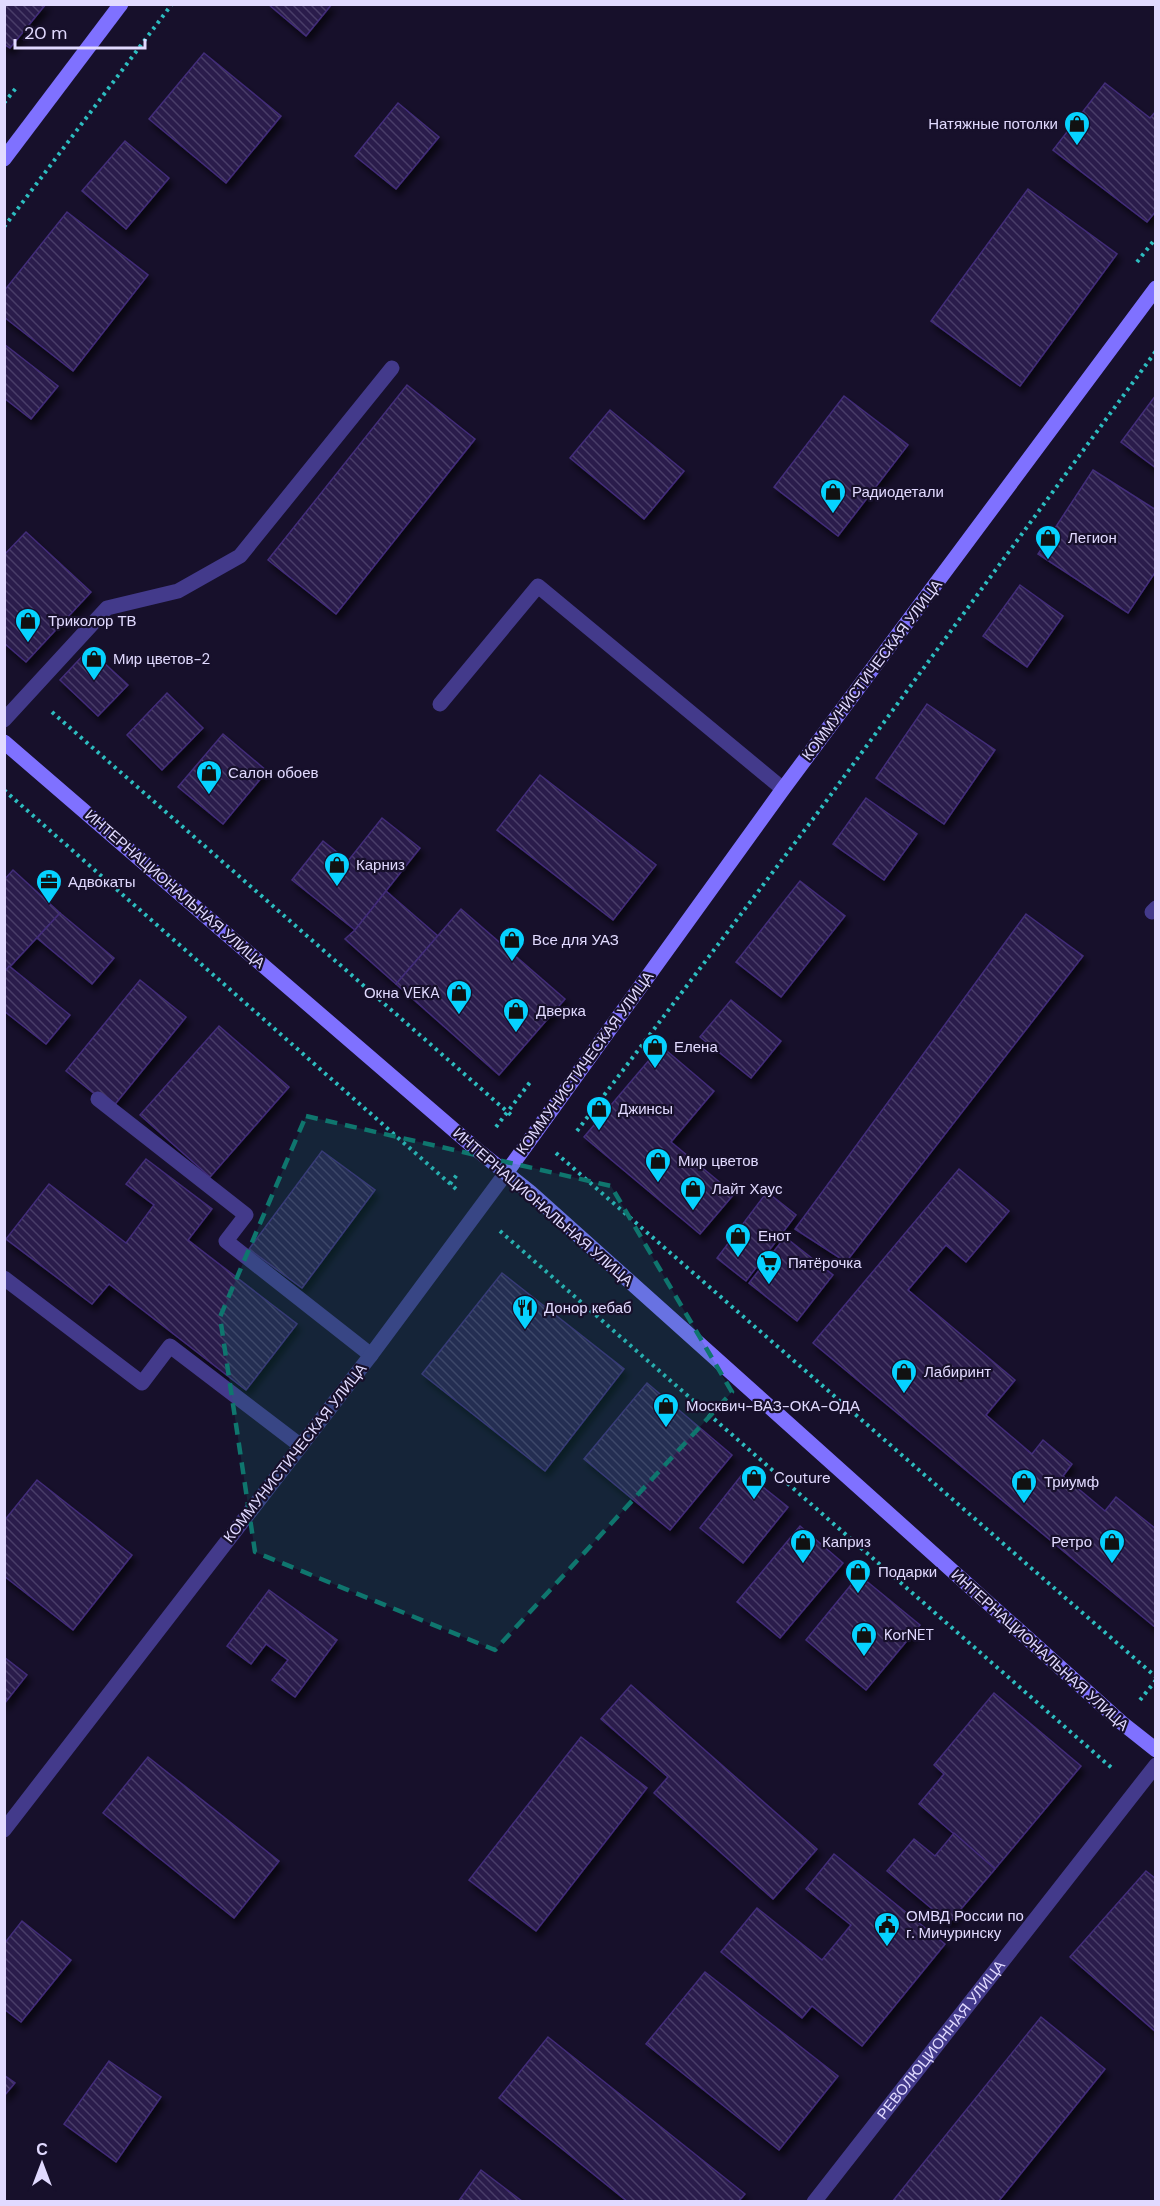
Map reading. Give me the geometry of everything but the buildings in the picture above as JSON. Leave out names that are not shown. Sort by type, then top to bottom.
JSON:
[{"type":"main road","points":[[4,159],[121,4]]},
{"type":"main road","name":"КОММУНИСТИЧЕСКАЯ УЛИЦА","points":[[506,1173],[783,789],[1155,288]]},
{"type":"main road","name":"ИНТЕРНАЦИОНАЛЬНАЯ УЛИЦА","points":[[4,742],[530,1192],[1122,1723],[1155,1750]]},
{"type":"street","points":[[4,720],[28,691],[107,608],[177,591],[240,556],[392,368]]},
{"type":"street","points":[[440,704],[538,586],[783,789]]},
{"type":"street","points":[[98,1099],[246,1215],[226,1241],[371,1355]]},
{"type":"street","name":"КОММУНИСТИЧЕСКАЯ УЛИЦА","points":[[4,1830],[371,1355],[506,1173]]},
{"type":"street","points":[[4,1278],[142,1383],[170,1346],[301,1446]]},
{"type":"street","name":"РЕВОЛЮЦИОННАЯ УЛИЦА","points":[[814,2202],[1155,1765]]},
{"type":"path","points":[[4,227],[172,4]]},
{"type":"path","points":[[573,1137],[816,815],[1155,351]]},
{"type":"path","points":[[28,691],[1155,1677]]},
{"type":"path","points":[[4,790],[478,1209],[501,1232],[1136,1790]]},
{"type":"path","points":[[501,1232],[566,1146]]},
{"type":"highlighted area","points":[[306,1116],[611,1186],[732,1392],[495,1650],[255,1552],[220,1317]]},
{"type":"place","name":"Натяжные потолки","points":[[1077,147]]},
{"type":"place","name":"Радиодетали","points":[[833,515]]},
{"type":"place","name":"Легион","points":[[1048,561]]},
{"type":"place","name":"Триколор ТВ","points":[[28,644]]},
{"type":"place","name":"Мир цветов-2","points":[[94,682]]},
{"type":"place","name":"Салон обоев","points":[[209,796]]},
{"type":"place","name":"Карниз","points":[[337,888]]},
{"type":"place","name":"Адвокаты","points":[[49,905]]},
{"type":"place","name":"Все для УАЗ","points":[[512,963]]},
{"type":"place","name":"Окна VEKA","points":[[459,1016]]},
{"type":"place","name":"Дверка","points":[[516,1034]]},
{"type":"place","name":"Елена","points":[[655,1070]]},
{"type":"place","name":"Джинсы","points":[[599,1132]]},
{"type":"place","name":"Мир цветов","points":[[658,1184]]},
{"type":"place","name":"Лайт Хаус","points":[[693,1212]]},
{"type":"place","name":"Енот","points":[[738,1259]]},
{"type":"place","name":"Пятёрочка","points":[[769,1286]]},
{"type":"place","name":"Донор кебаб","points":[[525,1331]]},
{"type":"place","name":"Лабиринт","points":[[904,1395]]},
{"type":"place","name":"Москвич-ВАЗ-ОКА-ОДА","points":[[666,1429]]},
{"type":"place","name":"Couture","points":[[754,1501]]},
{"type":"place","name":"Триумф","points":[[1024,1505]]},
{"type":"place","name":"Каприз","points":[[803,1565]]},
{"type":"place","name":"Ретро","points":[[1112,1565]]},
{"type":"place","name":"Подарки","points":[[858,1595]]},
{"type":"place","name":"KorNET","points":[[864,1658]]},
{"type":"place","name":"ОМВД России по г. Мичуринску","points":[[887,1948]]}]
